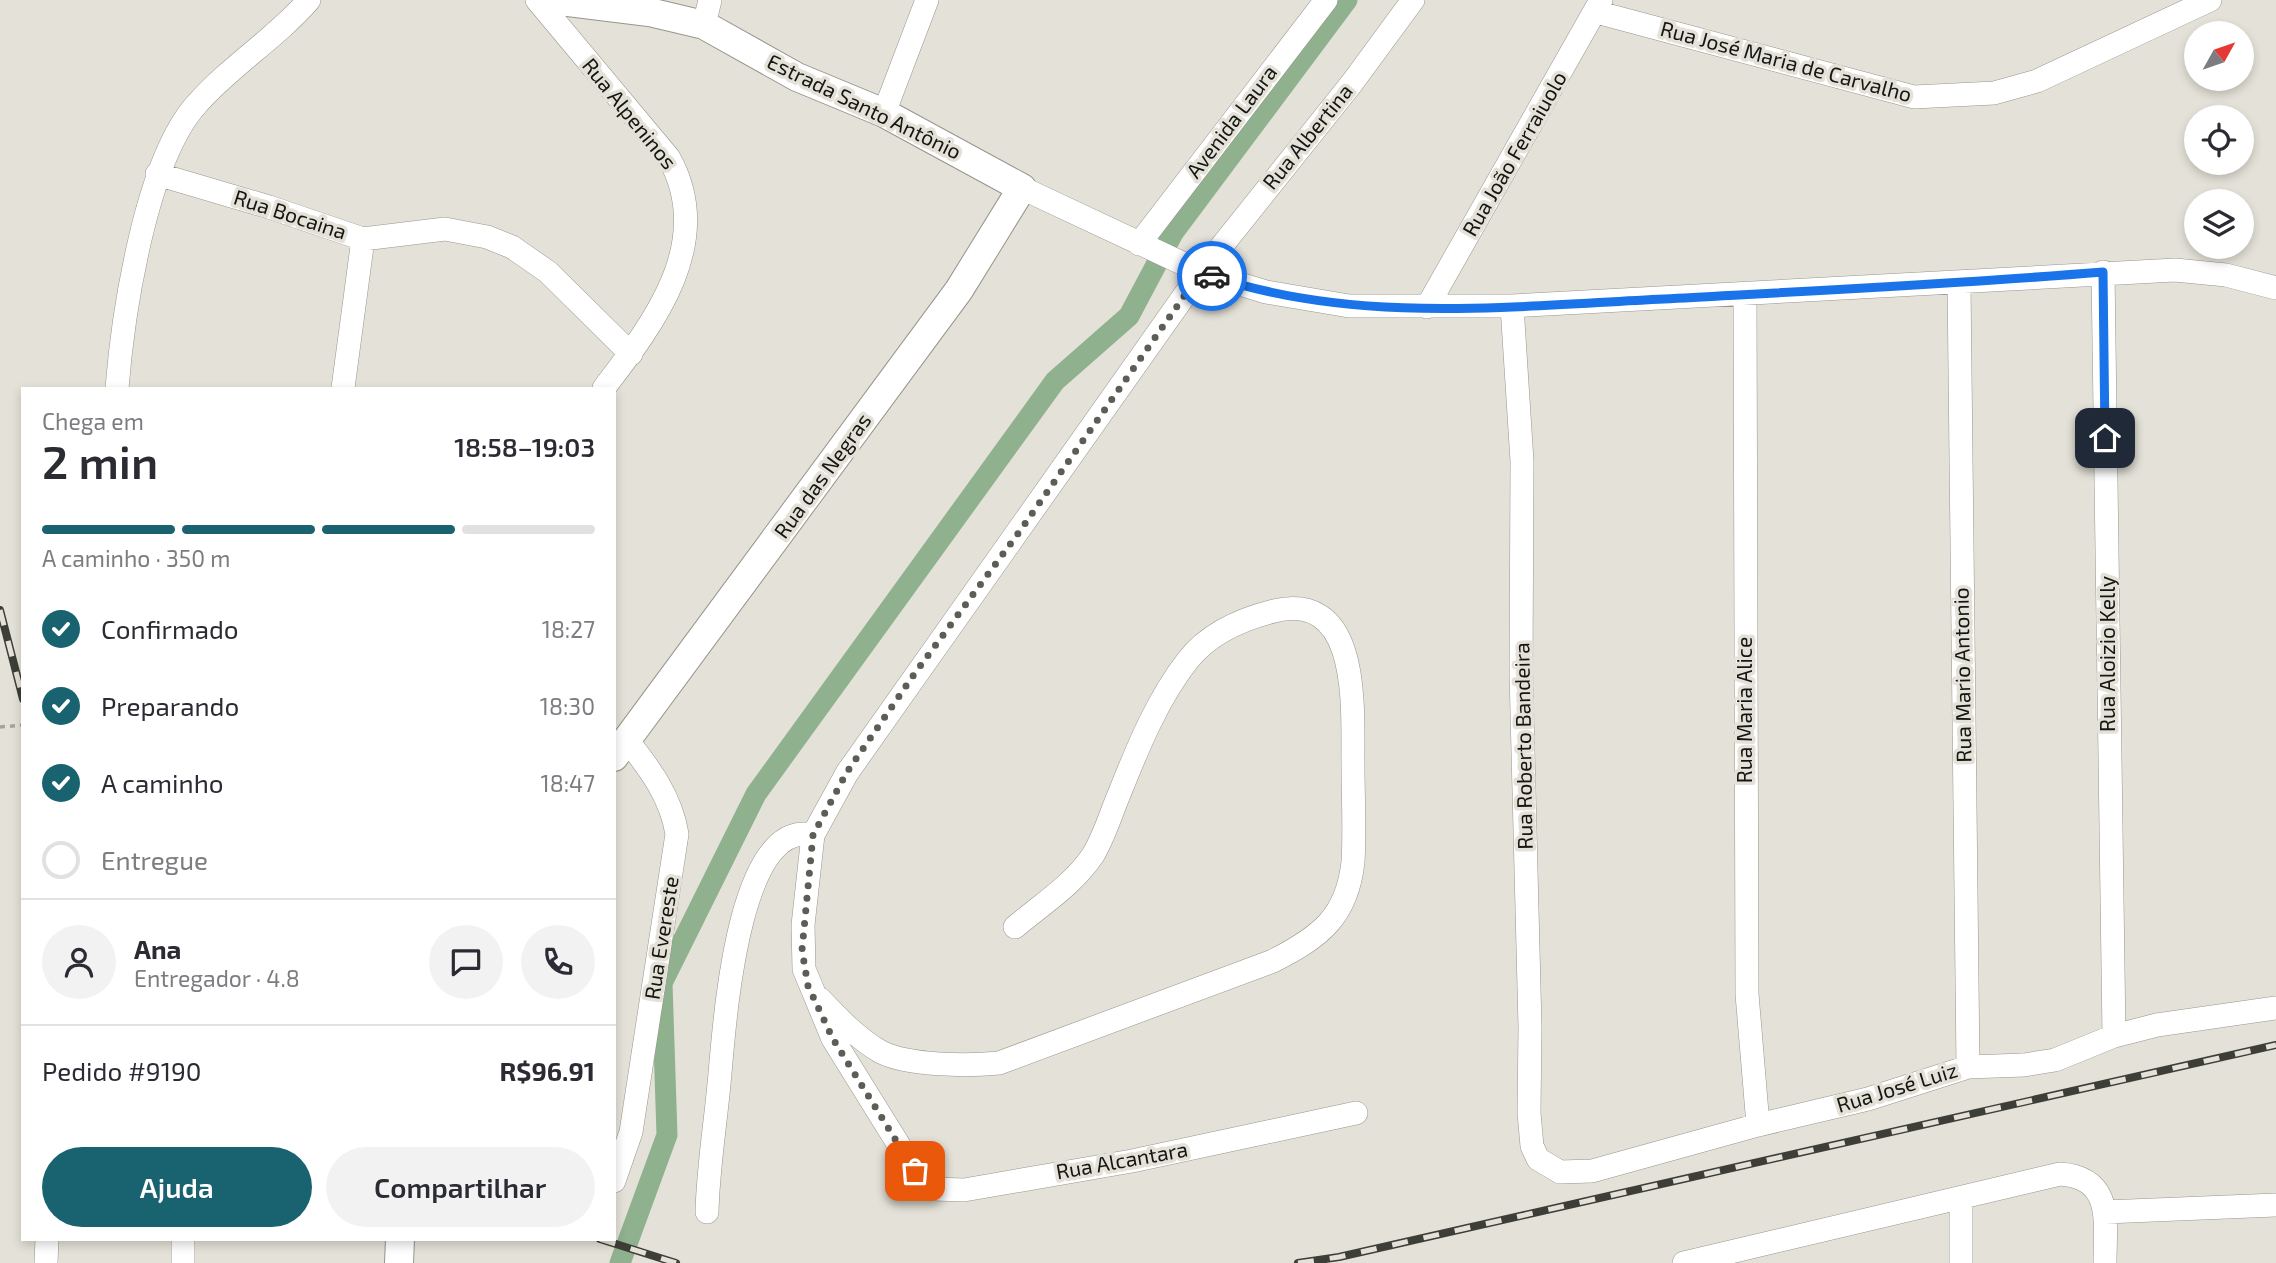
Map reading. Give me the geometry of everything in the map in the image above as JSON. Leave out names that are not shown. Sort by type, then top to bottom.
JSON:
[{"type":"main road","name":"Estrada Santo Antônio","points":[[552,0],[649,12],[707,13],[797,77],[884,113],[1022,188]]},
{"type":"main road","name":"Rua das Negras","points":[[621,748],[958,290],[1022,188]]},
{"type":"main road","points":[[399,1263],[400,1241]]},
{"type":"street","points":[[117,387],[121,342],[157,174],[178,127],[218,81],[292,19],[309,0]]},
{"type":"street","name":"Rua Alpeninos","points":[[537,0],[669,158],[683,188],[685,241],[680,265],[658,313],[605,387]]},
{"type":"street","points":[[884,113],[927,0]]},
{"type":"street","name":"Avenida Laura","points":[[1148,248],[1326,0]]},
{"type":"street","name":"Rua Albertina","points":[[813,835],[847,772],[915,673],[1017,535],[1194,269],[1352,83],[1412,0]]},
{"type":"street","name":"Rua José Maria de Carvalho","points":[[1599,6],[1914,97],[1924,97],[1994,93],[2037,81],[2211,0]]},
{"type":"street","name":"Rua João Ferraiuolo","points":[[1427,307],[1599,6]]},
{"type":"street","name":"Rua Bocaina","points":[[157,174],[269,207],[363,239],[445,229],[465,231],[512,247],[565,288],[631,354]]},
{"type":"street","name":"Estrada Santo Antônio","points":[[1022,188],[1194,269],[1266,292],[1349,306],[1512,306],[2175,270],[2226,275],[2276,288]]},
{"type":"street","points":[[343,387],[363,239]]},
{"type":"street","name":"Rua Aloizio Kelly","points":[[2103,272],[2114,1036]]},
{"type":"street","name":"Rua Mario Antonio","points":[[1959,283],[1968,1067]]},
{"type":"street","name":"Rua Maria Alice","points":[[1745,295],[1747,994],[1758,1125]]},
{"type":"street","name":"Rua Roberto Bandeira","points":[[1512,306],[1522,461],[1521,673],[1530,1027],[1529,1113],[1532,1146],[1538,1159],[1560,1172]]},
{"type":"street","points":[[808,986],[864,1041],[884,1053],[954,1066],[978,1065],[1027,1055],[1095,1026],[1273,961],[1312,941],[1341,906],[1351,882],[1353,862],[1353,711],[1342,642],[1334,629],[1311,612],[1297,608],[1279,610],[1225,629],[1205,643],[1188,660],[1150,723],[1106,831],[1093,856],[1065,886],[1015,926]]},
{"type":"street","name":"Rua Evereste","points":[[616,1176],[628,1147],[677,834],[671,807],[647,765],[621,748]]},
{"type":"street","points":[[707,1212],[708,1170],[729,986],[741,921],[755,880],[776,848],[791,836],[802,832],[813,835]]},
{"type":"street","name":"Rua Alcantara","points":[[813,835],[802,950],[808,986],[833,1039],[924,1183],[942,1191],[964,1190],[1132,1161],[1356,1114]]},
{"type":"street","name":"Rua José Luiz","points":[[1560,1172],[1592,1171],[1758,1125],[1868,1099],[1968,1067],[2024,1065],[2055,1060],[2114,1036],[2194,1019],[2276,1008]]},
{"type":"street","points":[[1684,1263],[1747,1256],[2060,1174],[2079,1175],[2092,1184],[2101,1197],[2105,1212],[2105,1263]]},
{"type":"street","points":[[1961,1199],[1961,1263]]},
{"type":"street","points":[[2105,1212],[2276,1205]]},
{"type":"street","points":[[46,1263],[47,1241]]},
{"type":"street","points":[[183,1241],[183,1263]]},
{"type":"path","points":[[0,727],[21,725]]},
{"type":"waterway","points":[[620,1263],[667,1135],[662,983],[756,794],[1055,381],[1129,316],[1173,233],[1347,0]]},
{"type":"railway","points":[[0,610],[21,691]]},
{"type":"railway","points":[[1298,1263],[1339,1257],[2276,1045]]},
{"type":"railway","points":[[606,1241],[676,1263]]},
{"type":"way so far","points":[[915,1171],[833,1039],[808,986],[802,950],[813,835],[847,772],[945,630],[1017,535],[1201,272],[1212,276]]},
{"type":"route","points":[[1212,276],[1266,292],[1349,306],[1427,307],[1512,306],[1745,295],[2103,272],[2105,438]]}]
